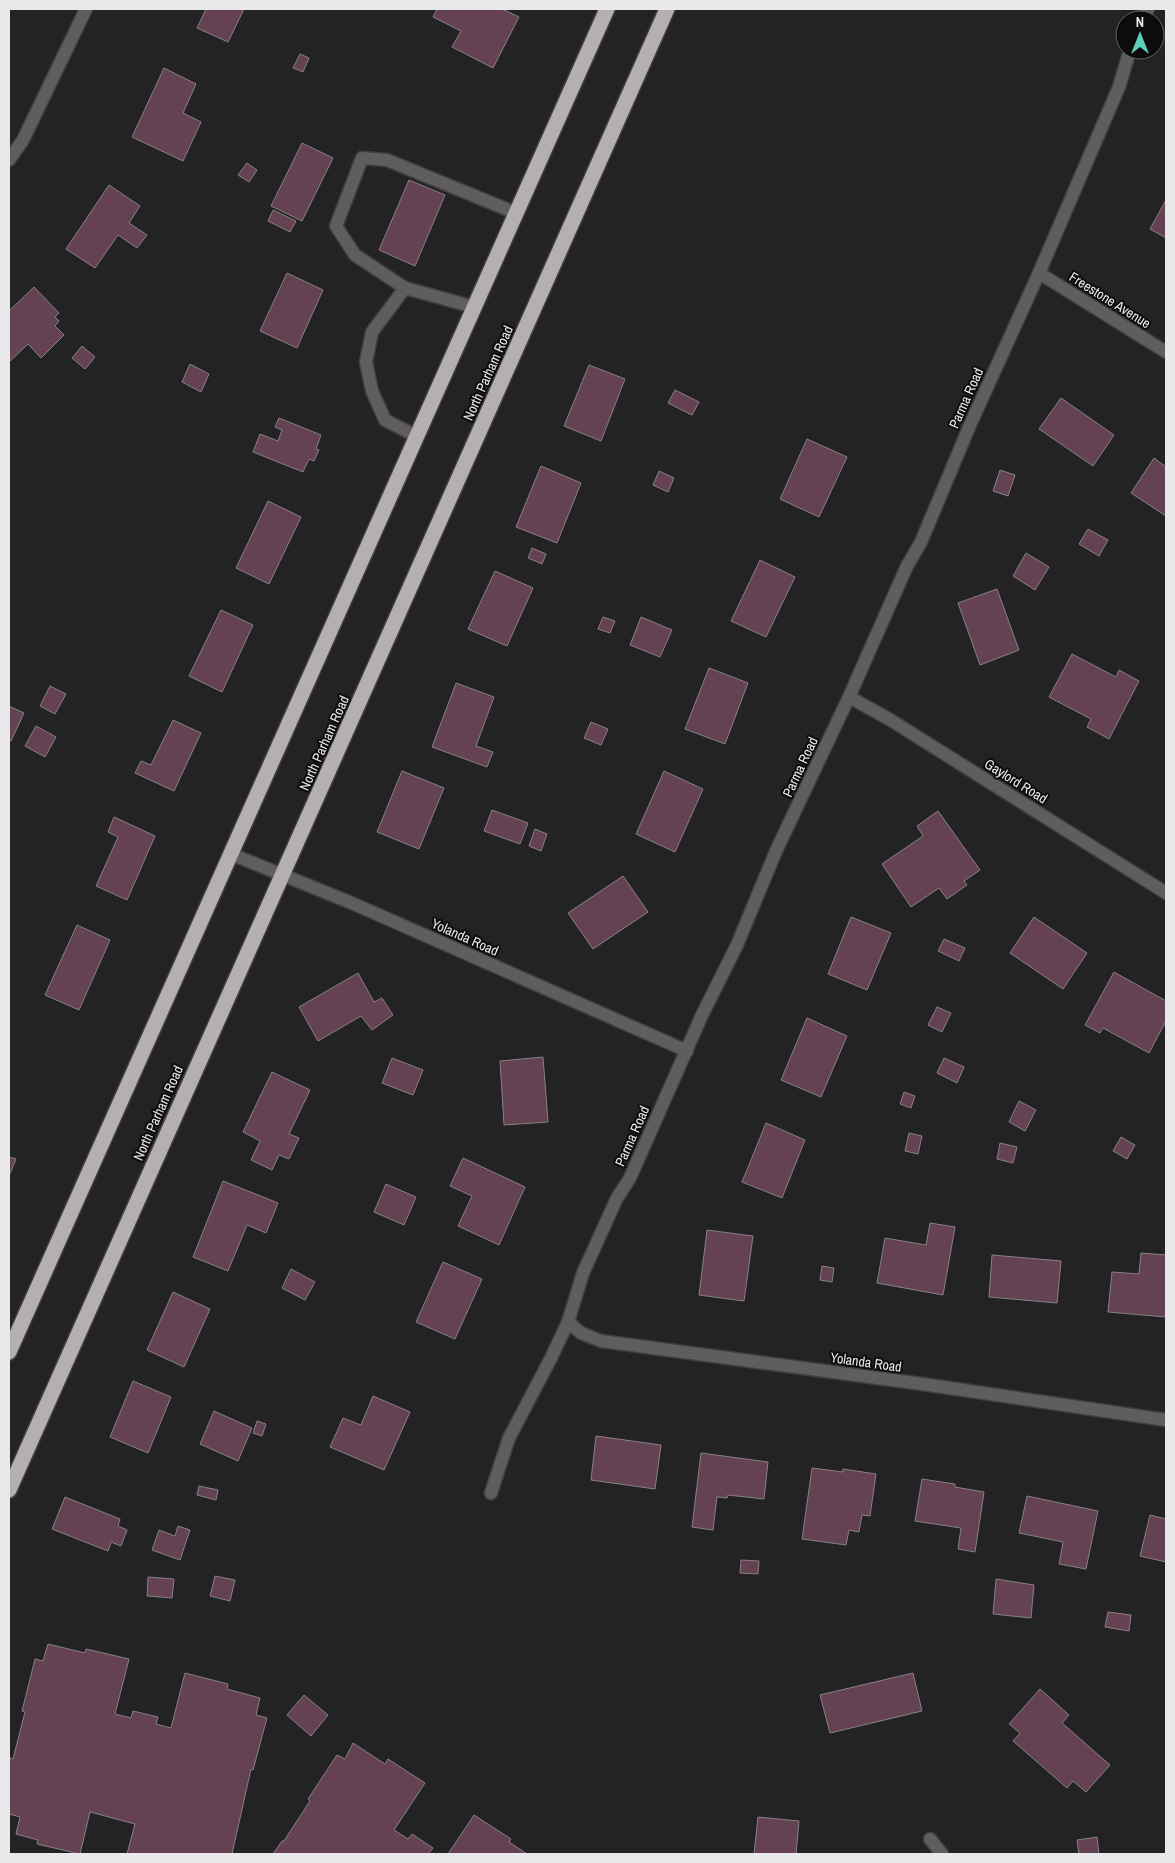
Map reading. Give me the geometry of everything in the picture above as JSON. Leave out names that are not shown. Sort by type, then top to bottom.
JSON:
[{"type":"highway","points":[[9,1352],[607,9]]},
{"type":"highway","name":"North Parham Road","points":[[9,1490],[667,9]]},
{"type":"street","points":[[9,160],[23,140],[86,9]]},
{"type":"street","name":"Parma Road","points":[[491,1493],[509,1438],[568,1322],[583,1273],[617,1198],[630,1178],[702,1015],[737,945],[776,851],[850,697],[907,566],[921,542],[970,425],[1039,273],[1118,87],[1127,60]]},
{"type":"street","points":[[474,307],[405,288],[355,255],[336,226],[362,158],[387,160],[516,213]]},
{"type":"street","name":"Freestone Avenue","points":[[1039,273],[1166,352]]},
{"type":"street","points":[[405,288],[372,332],[366,362],[372,391],[385,420],[416,436]]},
{"type":"street","name":"Gaylord Road","points":[[850,697],[889,719],[1166,893]]},
{"type":"street","name":"Yolanda Road","points":[[231,854],[354,904],[687,1051]]},
{"type":"street","name":"Yolanda Road","points":[[568,1322],[581,1334],[601,1341],[1166,1420]]},
{"type":"street","points":[[930,1839],[942,1854]]},
{"type":"building","points":[[206,9],[244,9],[228,42],[197,28]]},
{"type":"building","points":[[437,9],[502,9],[519,17],[493,68],[452,47],[461,31],[433,17]]},
{"type":"building","points":[[300,54],[309,58],[303,72],[293,68]]},
{"type":"building","points":[[164,68],[196,84],[183,113],[201,122],[183,161],[132,137]]},
{"type":"building","points":[[302,143],[333,158],[302,221],[271,206]]},
{"type":"building","points":[[247,163],[257,170],[249,182],[238,175]]},
{"type":"building","points":[[409,180],[445,195],[415,266],[379,250]]},
{"type":"building","points":[[109,185],[140,206],[129,223],[147,235],[137,248],[118,235],[95,268],[66,249]]},
{"type":"building","points":[[1166,200],[1166,238],[1150,229]]},
{"type":"building","points":[[273,210],[296,221],[290,232],[268,221]]},
{"type":"building","points":[[287,273],[323,290],[297,348],[260,331]]},
{"type":"building","points":[[34,287],[59,313],[55,317],[59,321],[55,326],[64,335],[41,358],[28,344],[9,362],[9,311]]},
{"type":"building","points":[[82,346],[95,357],[85,369],[72,358]]},
{"type":"building","points":[[190,364],[209,374],[201,392],[182,382]]},
{"type":"building","points":[[589,365],[625,379],[601,441],[564,426]]},
{"type":"building","points":[[675,390],[699,402],[692,415],[668,403]]},
{"type":"building","points":[[1061,398],[1114,435],[1093,466],[1039,429]]},
{"type":"building","points":[[279,418],[321,435],[316,449],[319,450],[314,461],[309,459],[303,472],[253,452],[260,434],[278,441],[282,430],[275,427]]},
{"type":"building","points":[[807,439],[847,457],[819,517],[780,499]]},
{"type":"building","points":[[1154,458],[1166,467],[1166,516],[1131,493]]},
{"type":"building","points":[[541,466],[581,483],[557,543],[516,527]]},
{"type":"building","points":[[1000,470],[1015,475],[1008,496],[993,491]]},
{"type":"building","points":[[659,471],[674,478],[668,492],[653,485]]},
{"type":"building","points":[[268,501],[301,517],[269,584],[236,568]]},
{"type":"building","points":[[1088,529],[1108,540],[1099,556],[1079,544]]},
{"type":"building","points":[[532,548],[546,554],[542,564],[528,558]]},
{"type":"building","points":[[1026,553],[1049,567],[1035,590],[1013,576]]},
{"type":"building","points":[[760,560],[795,577],[766,637],[731,621]]},
{"type":"building","points":[[495,571],[533,588],[507,646],[468,629]]},
{"type":"building","points":[[997,589],[1019,650],[980,665],[958,603]]},
{"type":"building","points":[[221,610],[253,625],[222,692],[189,676]]},
{"type":"building","points":[[603,617],[615,621],[610,633],[598,629]]},
{"type":"building","points":[[641,617],[672,630],[660,657],[630,645]]},
{"type":"building","points":[[1072,654],[1116,677],[1119,670],[1139,681],[1109,739],[1087,727],[1091,719],[1049,697]]},
{"type":"building","points":[[709,668],[748,683],[725,744],[685,729]]},
{"type":"building","points":[[456,683],[494,697],[476,746],[493,752],[487,767],[432,747]]},
{"type":"building","points":[[50,686],[66,694],[55,714],[40,706]]},
{"type":"building","points":[[9,706],[24,713],[11,741],[9,740]]},
{"type":"building","points":[[173,720],[201,733],[174,791],[135,773],[141,761],[151,765]]},
{"type":"building","points":[[591,722],[608,729],[601,745],[584,738]]},
{"type":"building","points":[[36,726],[56,737],[45,757],[25,746]]},
{"type":"building","points":[[402,771],[444,788],[419,849],[377,832]]},
{"type":"building","points":[[664,771],[703,789],[675,852],[636,834]]},
{"type":"building","points":[[492,810],[528,823],[520,844],[484,831]]},
{"type":"building","points":[[938,811],[980,870],[964,881],[967,885],[947,899],[939,888],[911,907],[882,864],[923,836],[917,826]]},
{"type":"building","points":[[114,817],[155,836],[127,900],[96,886],[118,837],[108,832]]},
{"type":"building","points":[[535,829],[547,834],[541,851],[529,846]]},
{"type":"building","points":[[623,876],[648,912],[593,949],[568,913]]},
{"type":"building","points":[[851,917],[891,933],[867,990],[828,974]]},
{"type":"building","points":[[1034,917],[1087,953],[1063,989],[1010,953]]},
{"type":"building","points":[[77,925],[110,940],[79,1010],[45,995]]},
{"type":"building","points":[[944,939],[965,948],[959,961],[938,951]]},
{"type":"building","points":[[1114,972],[1166,1001],[1166,1021],[1149,1053],[1103,1028],[1100,1033],[1085,1025]]},
{"type":"building","points":[[358,973],[374,1002],[382,998],[393,1015],[372,1030],[361,1016],[318,1041],[299,1007]]},
{"type":"building","points":[[937,1007],[951,1013],[942,1032],[928,1025]]},
{"type":"building","points":[[807,1018],[847,1036],[821,1097],[781,1080]]},
{"type":"building","points":[[543,1057],[548,1122],[504,1125],[500,1061]]},
{"type":"building","points":[[392,1058],[423,1070],[413,1095],[382,1083]]},
{"type":"building","points":[[944,1058],[964,1067],[957,1083],[937,1073]]},
{"type":"building","points":[[272,1072],[310,1090],[289,1134],[299,1138],[289,1159],[279,1155],[272,1170],[251,1160],[260,1141],[243,1132]]},
{"type":"building","points":[[904,1092],[915,1096],[911,1108],[900,1104]]},
{"type":"building","points":[[1019,1101],[1036,1110],[1025,1131],[1009,1122]]},
{"type":"building","points":[[766,1123],[805,1140],[782,1198],[742,1182]]},
{"type":"building","points":[[909,1133],[922,1136],[918,1154],[905,1151]]},
{"type":"building","points":[[1121,1137],[1135,1145],[1127,1159],[1113,1151]]},
{"type":"building","points":[[1000,1143],[1017,1147],[1013,1163],[997,1159]]},
{"type":"building","points":[[9,1157],[16,1159],[9,1176]]},
{"type":"building","points":[[463,1158],[525,1187],[499,1245],[458,1226],[472,1196],[450,1186]]},
{"type":"building","points":[[223,1181],[278,1203],[266,1233],[247,1225],[228,1271],[193,1257]]},
{"type":"building","points":[[386,1184],[416,1197],[404,1225],[374,1212]]},
{"type":"building","points":[[930,1223],[955,1227],[943,1295],[877,1283],[885,1238],[926,1245]]},
{"type":"building","points":[[707,1230],[753,1236],[744,1301],[699,1295]]},
{"type":"building","points":[[1141,1253],[1166,1255],[1166,1317],[1108,1312],[1112,1272],[1139,1274]]},
{"type":"building","points":[[992,1255],[1061,1261],[1057,1303],[989,1297]]},
{"type":"building","points":[[443,1262],[482,1279],[455,1339],[416,1322]]},
{"type":"building","points":[[822,1266],[834,1268],[832,1282],[820,1280]]},
{"type":"building","points":[[291,1269],[315,1282],[305,1300],[282,1288]]},
{"type":"building","points":[[173,1292],[210,1309],[184,1367],[147,1350]]},
{"type":"building","points":[[133,1381],[171,1397],[148,1453],[110,1437]]},
{"type":"building","points":[[373,1396],[410,1412],[384,1470],[330,1447],[343,1418],[361,1425]]},
{"type":"building","points":[[214,1411],[252,1428],[238,1461],[200,1444]]},
{"type":"building","points":[[257,1421],[266,1424],[262,1436],[253,1433]]},
{"type":"building","points":[[596,1436],[661,1445],[655,1489],[591,1480]]},
{"type":"building","points":[[701,1453],[768,1462],[764,1499],[728,1495],[727,1498],[717,1497],[713,1530],[692,1527]]},
{"type":"building","points":[[812,1468],[843,1472],[843,1469],[876,1474],[870,1516],[862,1515],[859,1532],[849,1530],[846,1545],[802,1539]]},
{"type":"building","points":[[922,1479],[955,1484],[955,1487],[984,1492],[975,1552],[958,1549],[961,1528],[915,1521]]},
{"type":"building","points":[[199,1486],[218,1490],[216,1500],[197,1495]]},
{"type":"building","points":[[1027,1496],[1098,1511],[1086,1569],[1059,1564],[1063,1542],[1019,1533]]},
{"type":"building","points":[[65,1497],[120,1519],[118,1526],[127,1530],[121,1546],[111,1542],[108,1551],[52,1529]]},
{"type":"building","points":[[1150,1515],[1166,1519],[1166,1562],[1140,1556]]},
{"type":"building","points":[[178,1526],[190,1530],[180,1560],[152,1550],[159,1530],[175,1536]]},
{"type":"building","points":[[741,1560],[759,1561],[758,1574],[740,1573]]},
{"type":"building","points":[[215,1576],[235,1580],[230,1601],[210,1596]]},
{"type":"building","points":[[148,1577],[174,1579],[172,1598],[147,1596]]},
{"type":"building","points":[[996,1579],[1034,1585],[1031,1618],[993,1614]]},
{"type":"building","points":[[1108,1612],[1131,1615],[1129,1631],[1105,1627]]},
{"type":"building","points":[[48,1644],[85,1653],[86,1649],[129,1659],[115,1714],[131,1718],[133,1711],[158,1717],[156,1724],[171,1728],[185,1673],[228,1684],[227,1689],[260,1698],[256,1715],[267,1718],[253,1770],[251,1769],[232,1854],[127,1854],[135,1824],[90,1812],[80,1854],[37,1844],[38,1840],[16,1834],[20,1817],[9,1814],[9,1763],[10,1758],[13,1759],[25,1712],[22,1711],[35,1659],[43,1661]]},
{"type":"building","points":[[913,1673],[922,1711],[830,1733],[820,1695]]},
{"type":"building","points":[[1040,1689],[1069,1715],[1062,1723],[1110,1765],[1086,1792],[1073,1781],[1067,1788],[1013,1741],[1020,1733],[1009,1724]]},
{"type":"building","points":[[304,1695],[328,1715],[311,1736],[287,1715]]},
{"type":"building","points":[[353,1743],[385,1764],[388,1759],[425,1783],[394,1830],[408,1839],[412,1834],[433,1848],[429,1853],[431,1854],[273,1854],[282,1841],[284,1841],[310,1801],[308,1799],[337,1755],[345,1759]]},
{"type":"building","points":[[474,1815],[511,1839],[509,1842],[527,1854],[448,1854]]},
{"type":"building","points":[[758,1817],[799,1821],[796,1854],[754,1854]]},
{"type":"building","points":[[1097,1837],[1099,1854],[1079,1854],[1077,1840]]}]
